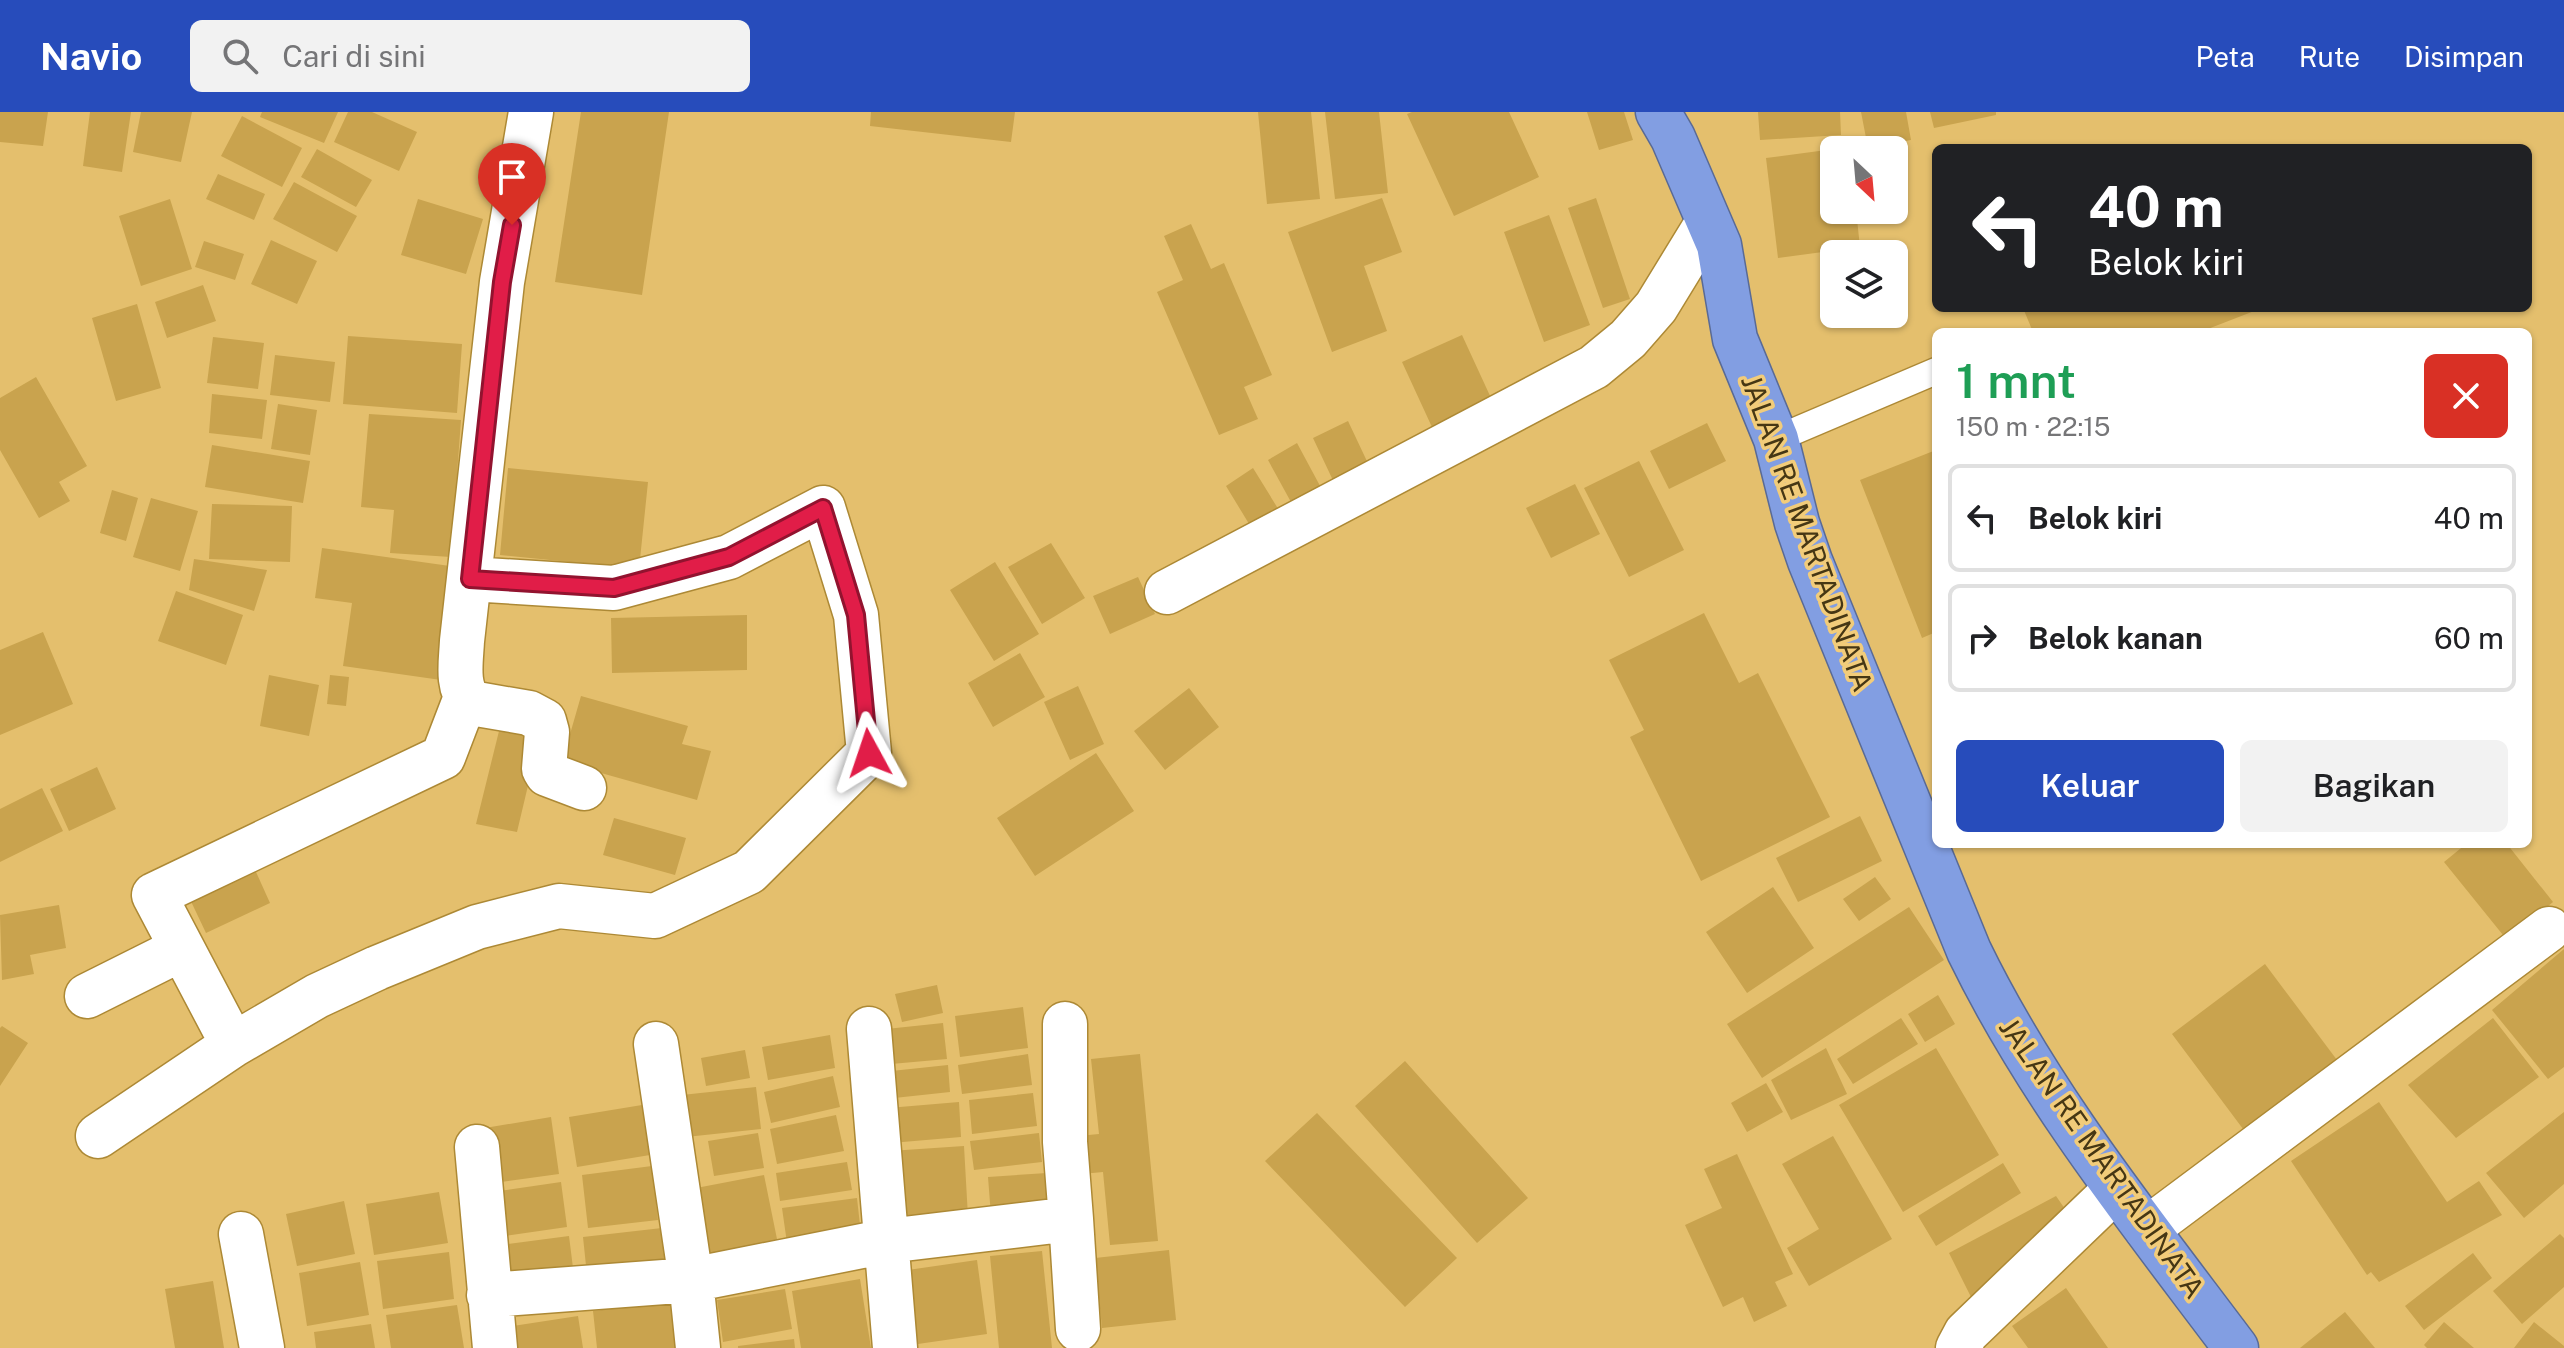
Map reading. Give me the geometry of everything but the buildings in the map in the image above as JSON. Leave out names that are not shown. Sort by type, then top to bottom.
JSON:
[{"type":"highway","name":"JALAN RE MARTADINATA","points":[[1658,112],[1673,138],[1713,233],[1735,339],[1776,439],[1810,561],[1969,951],[1996,1007],[2034,1070],[2116,1189],[2236,1348]]},
{"type":"street","points":[[531,112],[502,282],[461,682],[471,703],[529,713],[544,721],[547,732],[544,769],[547,774],[584,788]]},
{"type":"street","points":[[1167,592],[1594,367],[1628,339],[1713,233]]},
{"type":"street","points":[[98,1136],[233,1045],[317,996],[477,927],[559,906],[655,916],[749,872],[869,753],[856,615],[823,508],[729,557],[614,588],[470,579]]},
{"type":"street","points":[[233,1045],[154,895],[443,757],[466,697]]},
{"type":"street","points":[[2147,1229],[2549,929]]},
{"type":"street","points":[[87,996],[181,949]]},
{"type":"street","points":[[1065,1024],[1065,1142],[1078,1329]]},
{"type":"street","points":[[869,1029],[895,1348]]},
{"type":"street","points":[[656,1044],[698,1348]]},
{"type":"street","points":[[477,1147],[495,1348]]},
{"type":"street","points":[[1922,1348],[1962,1340],[2116,1189]]},
{"type":"street","points":[[489,1295],[691,1280],[887,1241],[1071,1219]]},
{"type":"street","points":[[241,1234],[262,1348]]},
{"type":"lane","points":[[1776,439],[1932,373]]},
{"type":"route","points":[[512,225],[502,282],[470,579],[614,588],[729,557],[823,508],[856,615],[869,753]]}]
